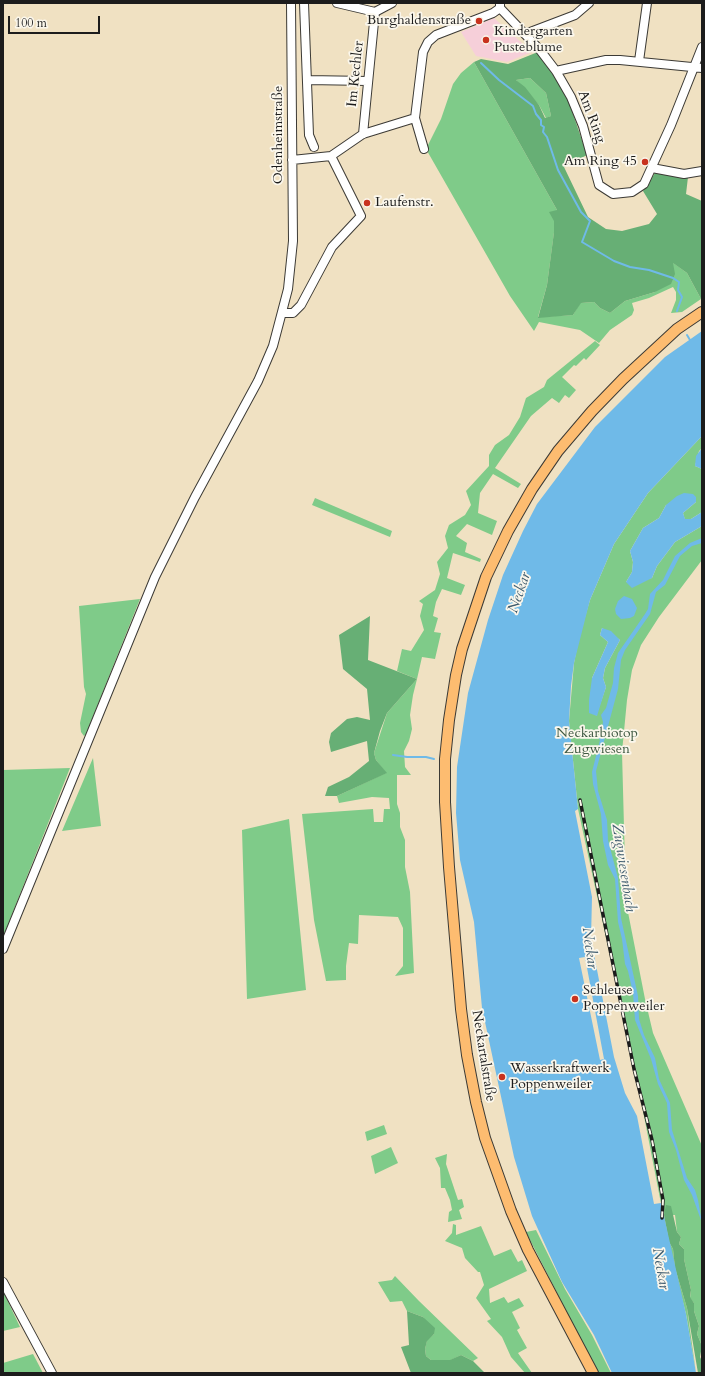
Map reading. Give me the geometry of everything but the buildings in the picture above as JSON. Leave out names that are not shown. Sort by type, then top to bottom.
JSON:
[{"type":"main road","name":"Neckartalstraße","points":[[593,1373],[528,1250],[485,1138],[476,1102],[467,1055],[461,1009],[448,867],[445,795],[449,720],[462,649],[486,577],[508,531],[532,489],[558,451],[612,389],[677,329],[702,312]]},
{"type":"street","name":"Odenheimstraße","points":[[3,949],[155,577],[195,497],[258,382],[273,346],[283,313],[291,268],[291,3]]},
{"type":"street","name":"Odenheimstraße","points":[[304,3],[309,135],[314,147]]},
{"type":"street","points":[[337,3],[376,12],[387,4]]},
{"type":"street","points":[[525,34],[575,15],[588,3]]},
{"type":"street","points":[[639,61],[647,3]]},
{"type":"street","points":[[424,149],[415,118],[423,52],[428,42],[436,35],[492,13],[500,5]]},
{"type":"street","name":"Am Ring","points":[[500,5],[556,71],[571,97],[583,126],[599,185],[614,194],[632,192],[644,184],[699,68],[702,47]]},
{"type":"street","name":"Im Kechler","points":[[363,134],[376,12]]},
{"type":"street","points":[[556,71],[606,60],[639,61],[699,68]]},
{"type":"street","points":[[308,80],[368,81]]},
{"type":"street","points":[[292,160],[331,156],[363,134],[415,118]]},
{"type":"street","points":[[283,313],[293,313],[301,305],[332,247],[361,216],[331,156]]},
{"type":"street","points":[[652,168],[684,174],[702,171]]},
{"type":"street","points":[[3,1282],[52,1373]]},
{"type":"shaded area","points":[[494,18],[532,52],[507,62],[476,56],[461,32]]},
{"type":"green space","points":[[538,52],[554,74],[568,99],[587,155],[564,167],[588,217],[606,229],[622,231],[649,224],[657,214],[643,191],[657,170],[688,177],[686,194],[702,201],[701,299],[687,273],[673,263],[675,274],[671,284],[655,292],[625,301],[610,313],[600,308],[594,302],[581,303],[573,315],[538,318],[547,285],[554,232],[554,221],[549,212],[557,210],[474,62],[481,59],[508,64]],"holes":[[[530,78],[546,93],[551,116],[545,118],[539,105],[525,87],[516,80]]]},
{"type":"green space","points":[[474,62],[557,210],[547,285],[538,317],[573,315],[580,303],[594,302],[600,308],[610,313],[625,301],[655,292],[672,262],[687,273],[701,299],[682,312],[671,313],[676,300],[676,292],[673,287],[649,298],[632,303],[634,310],[632,315],[610,330],[599,343],[580,330],[539,322],[534,331],[510,296],[426,149],[441,119],[453,84],[461,73]]},
{"type":"green space","points":[[530,78],[546,93],[551,116],[546,118],[539,105],[516,80]]},
{"type":"green space","points":[[595,341],[600,345],[586,360],[584,358],[576,366],[574,365],[562,377],[576,390],[569,398],[565,395],[559,403],[552,398],[531,416],[495,468],[521,484],[518,488],[493,474],[480,493],[478,513],[497,521],[492,535],[467,524],[456,536],[467,543],[465,552],[481,559],[480,562],[453,553],[447,578],[465,585],[461,595],[442,589],[436,602],[433,616],[438,618],[434,632],[441,633],[435,659],[422,657],[417,679],[397,671],[402,649],[411,651],[424,630],[420,616],[423,604],[419,601],[435,590],[440,574],[437,562],[448,548],[445,536],[449,525],[465,515],[471,505],[466,491],[489,466],[489,455],[495,445],[509,435],[520,417],[526,398],[544,387],[547,380]]},
{"type":"green space","name":"Neckarbiotop Zugwiesen","points":[[702,436],[702,448],[699,451],[695,466],[702,469],[702,512],[691,519],[685,520],[683,513],[696,502],[666,505],[659,518],[643,528],[630,551],[633,562],[632,572],[626,582],[652,578],[657,566],[675,542],[702,526],[702,560],[659,617],[641,645],[632,670],[627,700],[622,752],[626,902],[645,999],[653,1033],[702,1146],[702,1346],[697,1334],[699,1326],[694,1311],[694,1303],[690,1298],[691,1290],[684,1259],[684,1249],[679,1244],[681,1237],[677,1232],[675,1215],[664,1215],[669,1242],[673,1249],[675,1268],[687,1308],[696,1373],[686,1314],[671,1255],[636,1075],[578,809],[569,721],[574,663],[579,637],[590,600],[614,544],[648,493]],"holes":[[[602,628],[620,640],[605,668],[603,678],[606,687],[596,716],[592,678],[608,642],[600,635]]]},
{"type":"green space","points":[[315,498],[392,531],[390,537],[312,505]]},
{"type":"green space","points":[[140,599],[84,736],[81,732],[80,723],[86,694],[84,687],[79,606]]},
{"type":"green space","points":[[370,616],[368,660],[417,679],[387,713],[380,731],[374,753],[376,760],[387,773],[337,796],[325,796],[328,787],[349,777],[369,761],[367,741],[331,752],[329,742],[331,733],[347,719],[357,717],[370,720],[367,689],[343,669],[339,635]]},
{"type":"green space","points":[[417,679],[410,715],[412,729],[409,741],[404,751],[405,767],[411,775],[397,775],[397,804],[400,813],[400,827],[405,840],[405,867],[410,892],[414,973],[395,976],[403,966],[403,928],[398,917],[359,915],[358,944],[349,943],[346,980],[326,981],[314,920],[302,814],[373,809],[374,822],[383,822],[384,809],[390,809],[389,798],[372,797],[339,803],[337,796],[386,773],[376,760],[374,753],[387,713]]},
{"type":"green space","points":[[93,758],[101,826],[62,831]]},
{"type":"green space","points":[[70,768],[3,937],[3,770]]},
{"type":"green space","points":[[289,819],[306,990],[247,999],[242,830]]},
{"type":"green space","points":[[384,1125],[387,1134],[367,1141],[365,1132]]},
{"type":"green space","points":[[391,1147],[398,1163],[375,1174],[371,1156]]},
{"type":"green space","points":[[447,1154],[446,1164],[458,1200],[462,1199],[464,1207],[459,1210],[462,1219],[448,1222],[449,1212],[452,1210],[450,1200],[445,1188],[441,1188],[440,1168],[435,1158]]},
{"type":"green space","points":[[666,1205],[671,1206],[677,1232],[681,1237],[679,1244],[684,1249],[684,1259],[691,1290],[690,1297],[694,1303],[694,1311],[699,1326],[697,1334],[702,1346],[700,1357],[702,1361],[702,1373],[698,1373],[687,1308],[675,1268],[673,1249],[669,1242],[664,1215]]},
{"type":"green space","points":[[453,1224],[456,1225],[456,1235],[481,1226],[494,1256],[511,1249],[518,1262],[522,1260],[527,1271],[489,1289],[490,1303],[504,1297],[508,1303],[519,1298],[524,1306],[512,1312],[520,1328],[517,1330],[527,1348],[518,1353],[532,1373],[525,1373],[511,1357],[502,1337],[487,1321],[491,1319],[476,1298],[484,1285],[480,1272],[478,1272],[465,1258],[462,1248],[445,1241],[452,1233]]},
{"type":"green space","points":[[536,1230],[565,1289],[592,1335],[611,1373],[598,1373],[526,1232]]},
{"type":"green space","points":[[395,1276],[478,1358],[473,1361],[461,1355],[451,1360],[441,1361],[431,1360],[426,1356],[425,1349],[427,1340],[434,1334],[423,1317],[407,1311],[402,1301],[390,1302],[378,1282],[392,1280]]},
{"type":"green space","points":[[3,1291],[20,1327],[3,1331]]},
{"type":"green space","points":[[407,1311],[423,1317],[435,1328],[434,1334],[427,1341],[425,1349],[426,1356],[431,1360],[450,1360],[461,1355],[473,1361],[485,1373],[411,1373],[401,1347],[409,1345]]},
{"type":"green space","points":[[33,1354],[43,1373],[3,1373],[3,1363]]},
{"type":"water","name":"Neckar","points":[[702,331],[702,436],[648,493],[614,544],[590,600],[574,663],[569,721],[578,809],[575,811],[592,897],[591,939],[614,1057],[625,1093],[637,1116],[654,1204],[661,1203],[686,1314],[696,1373],[612,1373],[594,1335],[562,1282],[532,1216],[514,1157],[482,1008],[474,922],[460,860],[456,813],[457,767],[468,693],[488,620],[503,575],[523,531],[537,504],[595,427],[665,357]],"holes":[[[585,957],[604,1059],[600,1060],[579,958]]]},
{"type":"water","points":[[702,448],[702,469],[695,466],[696,456]]},
{"type":"water","points":[[684,493],[693,494],[696,497],[696,502],[683,513],[685,519],[691,519],[702,512],[702,526],[675,542],[657,566],[652,578],[632,588],[626,582],[632,572],[633,562],[630,551],[643,528],[659,518],[666,505],[677,496]]},
{"type":"water","points":[[702,538],[702,543],[692,546],[680,556],[665,585],[656,592],[650,614],[625,650],[621,660],[618,689],[596,771],[598,791],[607,820],[608,840],[618,878],[621,918],[638,996],[639,1019],[644,1035],[655,1058],[659,1079],[670,1103],[672,1130],[687,1178],[695,1190],[702,1223],[692,1195],[684,1180],[676,1150],[669,1132],[667,1103],[658,1084],[651,1059],[635,1020],[633,993],[625,964],[618,922],[615,879],[608,865],[603,841],[601,814],[593,784],[592,772],[600,740],[598,737],[601,733],[603,722],[601,715],[606,708],[613,683],[614,668],[618,653],[648,609],[650,594],[663,580],[675,556],[690,543]]},
{"type":"water","points":[[624,596],[632,599],[637,608],[634,616],[621,619],[616,614],[615,609],[618,601]]},
{"type":"water","points":[[602,628],[611,631],[620,640],[605,668],[603,678],[606,687],[597,716],[589,713],[589,700],[592,678],[608,642],[600,635]]},
{"type":"waterway","points":[[481,63],[499,80],[533,106],[536,114],[541,120],[541,125],[544,127],[543,132],[547,137],[558,170],[581,212],[590,221],[582,242],[614,261],[630,267],[649,270],[673,278],[679,282],[678,290],[682,297],[677,311]]},
{"type":"waterway","points":[[687,335],[690,340]]},
{"type":"waterway","points":[[393,755],[426,757],[434,759]]},
{"type":"railway","points":[[580,800],[634,1069],[652,1140],[663,1200],[662,1218]]},
{"type":"place","name":"Burghaldenstraße","points":[[479,21]]},
{"type":"place","name":"Kindergarten Pusteblume","points":[[486,40]]},
{"type":"place","name":"Am Ring 45","points":[[645,162]]},
{"type":"place","name":"Laufenstr.","points":[[367,203]]},
{"type":"place","name":"Schleuse Poppenweiler","points":[[575,999]]},
{"type":"place","name":"Wasserkraftwerk Poppenweiler","points":[[502,1077]]},
{"type":"water label","name":"Zugwiesenbach","points":[[623,868]]}]
